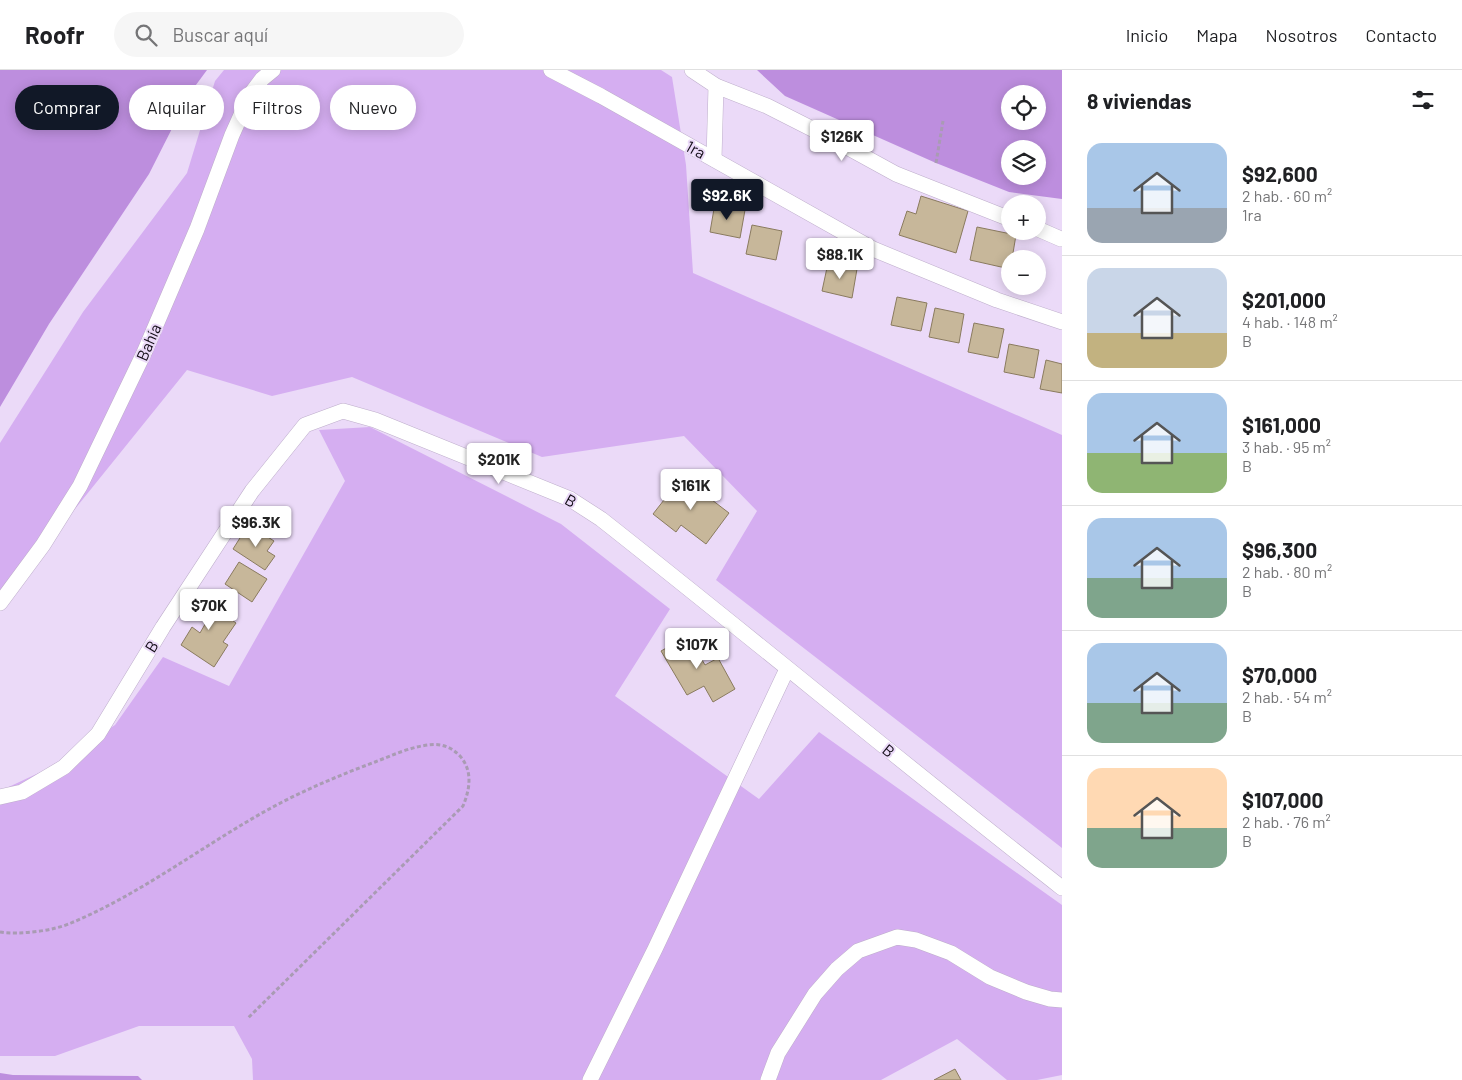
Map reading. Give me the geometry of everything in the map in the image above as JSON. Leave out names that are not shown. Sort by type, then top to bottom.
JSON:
[{"type":"street","name":"Bahía","points":[[0,603],[43,546],[80,486],[144,353],[197,229],[250,94],[272,70]]},
{"type":"street","name":"1ra","points":[[551,70],[602,96],[873,249],[997,300],[1062,322]]},
{"type":"street","points":[[692,70],[716,86],[767,106],[896,174],[1001,215]]},
{"type":"street","points":[[714,159],[716,86]]},
{"type":"street","points":[[1046,232],[1061,238]]},
{"type":"street","name":"B","points":[[0,797],[22,792],[64,767],[98,734],[163,627],[252,491],[305,426],[343,411],[375,420],[570,499],[601,519],[1062,888]]},
{"type":"street","points":[[590,1080],[655,949],[787,669]]},
{"type":"street","points":[[768,1080],[778,1052],[815,994],[837,969],[858,951],[897,937],[916,940],[951,953],[990,976],[1026,992],[1050,999],[1062,1000]]},
{"type":"path","points":[[936,164],[943,121]]},
{"type":"path","points":[[0,932],[33,932],[70,924],[130,894],[272,807],[348,772],[399,752],[426,746],[439,745],[450,747],[463,760],[470,780],[468,794],[463,806],[248,1018]]},
{"type":"shaded area","points":[[0,70],[207,70],[196,85],[129,85],[129,130],[171,130],[149,174],[49,324],[0,407]]},
{"type":"shaded area","points":[[224,70],[661,70],[672,77],[686,165],[693,273],[1062,435],[1062,848],[716,580],[757,511],[684,436],[542,457],[352,377],[272,396],[187,370],[0,602],[0,443],[83,312],[187,173],[200,130],[224,130],[224,85],[214,85]]},
{"type":"shaded area","points":[[757,70],[1062,70],[1062,199],[1046,197],[1046,195],[1009,192],[936,163],[785,96]]},
{"type":"shaded area","points":[[370,427],[561,524],[670,609],[615,696],[759,799],[819,732],[1062,905],[1062,1075],[1037,1080],[1007,1080],[957,1039],[881,1080],[253,1080],[252,1059],[234,1026],[139,1026],[55,1056],[0,1056],[0,791],[45,770],[115,725],[163,657],[229,686],[345,481],[319,430]]},
{"type":"shaded area","points":[[0,1073],[13,1075],[138,1076],[142,1080],[0,1080]]},
{"type":"building","points":[[921,196],[968,211],[956,253],[899,235],[907,211],[916,214]]},
{"type":"building","points":[[715,203],[745,210],[740,238],[710,232]]},
{"type":"building","points":[[752,225],[782,231],[776,260],[746,254]]},
{"type":"building","points":[[977,227],[1001,232],[1001,240],[1015,240],[1014,250],[1001,250],[1001,267],[970,260]]},
{"type":"building","points":[[828,263],[857,269],[852,298],[822,291]]},
{"type":"building","points":[[897,297],[927,303],[921,331],[891,325]]},
{"type":"building","points":[[935,308],[964,314],[959,343],[929,337]]},
{"type":"building","points":[[974,323],[1004,329],[998,358],[968,352]]},
{"type":"building","points":[[1009,344],[1039,350],[1034,378],[1004,372]]},
{"type":"building","points":[[1046,360],[1062,364],[1062,393],[1040,389]]},
{"type":"building","points":[[682,477],[729,513],[706,544],[681,525],[676,532],[653,514]]},
{"type":"building","points":[[245,530],[253,535],[257,530],[274,541],[267,551],[275,556],[265,570],[233,549]]},
{"type":"building","points":[[239,562],[267,579],[252,602],[225,584]]},
{"type":"building","points":[[201,592],[228,610],[225,615],[236,623],[223,642],[228,645],[214,667],[181,645],[192,627],[200,633],[208,619],[191,608]]},
{"type":"building","points":[[688,636],[705,665],[718,658],[735,689],[713,702],[704,686],[687,695],[661,651]]},
{"type":"building","points":[[955,1069],[961,1080],[934,1080]]}]
